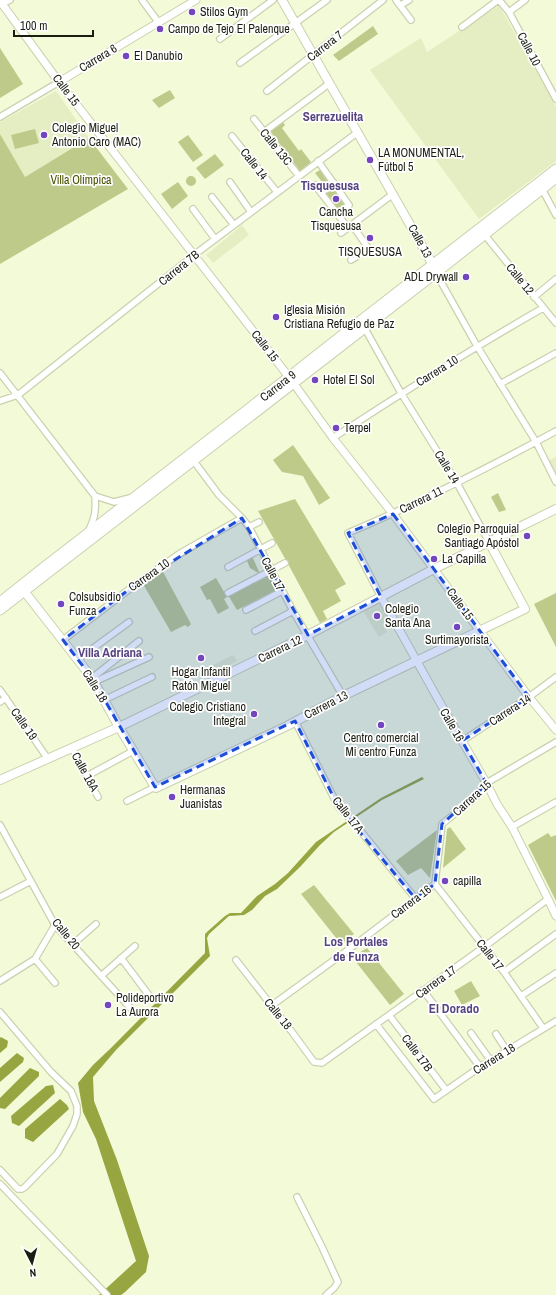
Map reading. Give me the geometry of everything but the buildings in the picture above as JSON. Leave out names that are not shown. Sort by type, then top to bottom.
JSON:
[{"type":"main road","name":"Calle 13","points":[[282,0],[358,132],[434,269]]},
{"type":"main road","name":"Carrera 9","points":[[0,610],[193,460],[291,380],[364,328],[556,169]]},
{"type":"main road","name":"Carrera 9","points":[[0,602],[134,497],[291,380],[434,269],[484,234],[556,178]]},
{"type":"main road","name":"Carrera 12","points":[[0,780],[119,727],[308,635],[434,569],[556,509]]},
{"type":"main road","name":"Calle 14","points":[[489,542],[525,609]]},
{"type":"main road","name":"Calle 18","points":[[24,591],[93,680],[155,787]]},
{"type":"main road","name":"Carrera 13","points":[[155,787],[195,770],[343,696],[525,609]]},
{"type":"street","points":[[1,3],[10,0]]},
{"type":"street","points":[[142,0],[159,23]]},
{"type":"street","name":"Carrera 6","points":[[0,117],[196,0]]},
{"type":"street","points":[[220,39],[273,0]]},
{"type":"street","points":[[240,63],[327,0]]},
{"type":"street","name":"Carrera 7","points":[[267,91],[383,0]]},
{"type":"street","points":[[396,0],[411,20]]},
{"type":"street","points":[[401,5],[409,0]]},
{"type":"street","points":[[462,27],[499,0]]},
{"type":"street","name":"Calle 10","points":[[499,0],[509,12],[556,99]]},
{"type":"street","points":[[509,12],[525,0]]},
{"type":"street","name":"Calle 15","points":[[1,3],[59,82],[291,380],[479,631],[556,730]]},
{"type":"street","points":[[264,132],[330,83]]},
{"type":"street","name":"Calle 13C","points":[[254,119],[299,176]]},
{"type":"street","name":"Carrera 7B","points":[[0,401],[18,395],[215,239],[358,132]]},
{"type":"street","name":"Calle 14","points":[[232,136],[277,192]]},
{"type":"street","points":[[318,161],[349,204],[337,214]]},
{"type":"street","points":[[230,182],[251,212]]},
{"type":"street","points":[[321,193],[334,183]]},
{"type":"street","points":[[315,185],[337,214],[350,226],[369,249],[351,260]]},
{"type":"street","points":[[542,189],[556,216]]},
{"type":"street","points":[[341,233],[393,194]]},
{"type":"street","points":[[212,197],[234,225]]},
{"type":"street","points":[[192,209],[215,239]]},
{"type":"street","name":"Calle 12","points":[[484,234],[543,308],[555,319]]},
{"type":"street","name":"Calle 13","points":[[434,269],[477,346],[536,442],[556,482]]},
{"type":"street","points":[[534,296],[556,279]]},
{"type":"street","name":"Carrera 10","points":[[333,438],[401,393],[477,346],[543,308]]},
{"type":"street","name":"Calle 14","points":[[364,328],[401,393],[457,483],[489,542]]},
{"type":"street","points":[[500,384],[556,353]]},
{"type":"street","points":[[0,373],[95,496],[114,502],[134,497]]},
{"type":"street","name":"Carrera 11","points":[[348,533],[457,483],[556,431]]},
{"type":"street","name":"Calle 17","points":[[193,460],[219,495],[242,518],[249,528],[293,611],[343,696]]},
{"type":"street","points":[[87,533],[95,513],[95,496]]},
{"type":"street","name":"Carrera 10","points":[[63,640],[136,584],[180,554],[242,518]]},
{"type":"street","points":[[249,528],[258,522]]},
{"type":"street","name":"Calle 16","points":[[348,533],[381,597],[497,804],[512,827],[556,916]]},
{"type":"street","points":[[228,567],[272,543]]},
{"type":"street","points":[[228,593],[284,562]]},
{"type":"street","points":[[246,610],[282,591]]},
{"type":"street","points":[[256,631],[293,611]]},
{"type":"street","points":[[77,660],[129,622]]},
{"type":"street","points":[[93,680],[139,641]]},
{"type":"street","points":[[93,680],[149,657]]},
{"type":"street","points":[[104,700],[152,677]]},
{"type":"street","name":"Carrera 14","points":[[462,741],[529,697],[556,677]]},
{"type":"street","name":"Calle 19","points":[[0,690],[48,759]]},
{"type":"street","points":[[0,702],[6,698]]},
{"type":"street","name":"Calle 17A","points":[[295,721],[334,800],[416,898]]},
{"type":"street","name":"Carrera 15","points":[[435,884],[442,824],[477,796],[495,777],[556,742]]},
{"type":"street","name":"Calle 18A","points":[[72,748],[98,797]]},
{"type":"street","points":[[87,776],[133,751]]},
{"type":"street","name":"Carrera 13","points":[[127,801],[155,787]]},
{"type":"street","points":[[512,827],[556,802]]},
{"type":"street","name":"Calle 20","points":[[0,825],[55,925],[134,1012]]},
{"type":"street","points":[[0,897],[31,881]]},
{"type":"street","name":"Calle 17","points":[[435,884],[504,972],[543,1028]]},
{"type":"street","name":"Carrera 16","points":[[271,1006],[435,884]]},
{"type":"street","name":"Carrera 17","points":[[322,1063],[484,947],[548,898]]},
{"type":"street","points":[[73,944],[96,924]]},
{"type":"street","points":[[0,981],[35,959],[55,925]]},
{"type":"street","points":[[504,972],[556,934]]},
{"type":"street","points":[[101,976],[135,946]]},
{"type":"street","points":[[121,958],[151,998]]},
{"type":"street","points":[[35,959],[55,982]]},
{"type":"street","name":"Calle 18","points":[[236,960],[314,1062],[322,1063]]},
{"type":"street","points":[[522,996],[556,973]]},
{"type":"street","points":[[423,990],[480,1067]]},
{"type":"street","points":[[0,1012],[51,1072],[71,1091],[77,1106],[77,1114],[73,1126],[57,1154],[22,1190],[18,1189],[0,1170]]},
{"type":"street","name":"Calle 17B","points":[[389,1015],[446,1090]]},
{"type":"street","name":"Carrera 18","points":[[434,1099],[480,1067],[556,1021]]},
{"type":"street","name":"Calle 17B","points":[[376,1024],[434,1099]]},
{"type":"street","points":[[471,1033],[490,1061]]},
{"type":"street","points":[[496,1034],[507,1051]]},
{"type":"street","points":[[0,1184],[105,1293]]},
{"type":"street","points":[[297,1197],[338,1282],[326,1295]]},
{"type":"highlighted area","points":[[393,514],[529,697],[462,741],[487,784],[442,824],[435,884],[415,898],[338,806],[295,721],[155,787],[92,678],[63,640],[136,584],[242,518],[308,635],[381,597],[348,533]]},
{"type":"shaded area","points":[[499,5],[556,107],[556,161],[479,219],[370,70],[421,38],[427,52]]},
{"type":"shaded area","name":"Colegio Miguel Antonio Caro (MAC)","points":[[56,91],[89,138],[25,177],[0,134],[0,122]]},
{"type":"shaded area","points":[[242,225],[249,235],[213,263],[206,255]]},
{"type":"shaded area","points":[[556,457],[556,477],[548,461]]},
{"type":"shaded area","name":"Colegio Santa Ana","points":[[379,602],[391,621],[383,625],[387,632],[379,637],[363,611]]},
{"type":"shaded area","points":[[233,655],[237,661],[217,671],[213,665]]},
{"type":"shaded area","points":[[422,777],[424,779],[382,800],[334,832],[277,889],[265,896],[252,910],[244,915],[229,916],[209,934],[207,938],[210,956],[116,1050],[93,1077],[94,1101],[117,1160],[149,1256],[146,1272],[125,1292],[121,1295],[99,1295],[136,1261],[96,1139],[83,1112],[78,1083],[93,1065],[205,953],[205,934],[208,931],[230,913],[241,913],[257,896],[288,873],[316,842],[381,798]]},
{"type":"shaded area","points":[[1,1037],[8,1041],[7,1047],[0,1053],[0,1038]]},
{"type":"shaded area","points":[[17,1053],[24,1058],[23,1062],[0,1082],[0,1068]]},
{"type":"shaded area","points":[[30,1068],[39,1072],[39,1076],[5,1109],[0,1108],[0,1098]]},
{"type":"shaded area","points":[[53,1085],[55,1093],[19,1126],[12,1123],[11,1116],[46,1086]]},
{"type":"shaded area","points":[[60,1099],[69,1109],[33,1142],[25,1138],[25,1129]]},
{"type":"green space","points":[[373,26],[378,34],[339,61],[333,55]]},
{"type":"green space","points":[[0,48],[23,84],[0,98]]},
{"type":"green space","points":[[170,90],[175,98],[159,108],[152,100]]},
{"type":"green space","points":[[283,122],[285,125],[282,128],[299,151],[301,149],[311,162],[300,171],[270,131]]},
{"type":"green space","points":[[35,129],[39,143],[15,149],[11,135]]},
{"type":"green space","name":"Villa Olímpica","points":[[0,134],[25,177],[89,138],[128,189],[0,264]]},
{"type":"green space","points":[[188,135],[203,155],[193,162],[178,142]]},
{"type":"green space","points":[[215,154],[224,165],[205,179],[196,168]]},
{"type":"green space","points":[[322,160],[335,181],[326,187],[315,173],[320,170],[316,164]]},
{"type":"green space","points":[[191,176],[196,181],[191,186],[186,181]]},
{"type":"green space","points":[[178,182],[188,196],[172,209],[161,194]]},
{"type":"green space","name":"Cancha Tisquesusa","points":[[334,186],[348,204],[337,211],[323,193]]},
{"type":"green space","points":[[293,445],[330,498],[319,505],[303,476],[282,472],[273,460]]},
{"type":"green space","points":[[498,493],[506,510],[499,512],[491,497]]},
{"type":"green space","points":[[295,499],[346,584],[335,590],[341,601],[323,611],[327,619],[320,623],[258,511]]},
{"type":"green space","points":[[252,556],[260,574],[250,568],[247,561]]},
{"type":"green space","points":[[162,570],[191,624],[188,627],[185,625],[171,632],[143,584]]},
{"type":"green space","points":[[270,574],[278,589],[237,610],[228,595]]},
{"type":"green space","points":[[216,578],[227,597],[224,599],[229,608],[218,614],[210,599],[207,600],[200,587]]},
{"type":"green space","points":[[556,593],[556,647],[534,604]]},
{"type":"green space","points":[[450,827],[466,849],[443,868],[447,829]]},
{"type":"green space","points":[[437,830],[430,878],[421,868],[408,875],[396,861]]},
{"type":"green space","points":[[548,833],[551,837],[556,835],[556,901],[528,845]]},
{"type":"green space","points":[[314,885],[354,934],[341,944],[301,894]]},
{"type":"green space","points":[[367,948],[404,994],[390,1005],[352,957]]},
{"type":"green space","points":[[471,981],[480,996],[462,1005],[454,991]]},
{"type":"place","name":"Stilos Gym","points":[[192,12]]},
{"type":"place","name":"Campo de Tejo El Palenque","points":[[160,29]]},
{"type":"place","name":"El Danubio","points":[[126,56]]},
{"type":"place","name":"Colegio Miguel Antonio Caro (MAC)","points":[[44,135]]},
{"type":"place","name":"LA MONUMENTAL, Fútbol 5","points":[[370,160]]},
{"type":"place","name":"Cancha Tisquesusa","points":[[336,199]]},
{"type":"place","name":"TISQUESUSA","points":[[370,238]]},
{"type":"place","name":"ADL Drywall","points":[[466,277]]},
{"type":"place","name":"Iglesia Misión Cristiana Refugio de Paz","points":[[276,317]]},
{"type":"place","name":"Hotel El Sol","points":[[315,380]]},
{"type":"place","name":"Terpel","points":[[336,428]]},
{"type":"place","name":"Colegio Parroquial Santiago Apóstol","points":[[527,536]]},
{"type":"place","name":"La Capilla","points":[[434,559]]},
{"type":"place","name":"Colsubsidio Funza","points":[[61,604]]},
{"type":"place","name":"Colegio Santa Ana","points":[[377,616]]},
{"type":"place","name":"Surtimayorista","points":[[457,627]]},
{"type":"place","name":"Hogar Infantil Ratón Miguel","points":[[201,658]]},
{"type":"place","name":"Colegio Cristiano Integral","points":[[254,714]]},
{"type":"place","name":"Centro comercial Mi centro Funza","points":[[381,725]]},
{"type":"place","name":"Hermanas Juanistas","points":[[172,797]]},
{"type":"place","name":"capilla","points":[[445,881]]},
{"type":"place","name":"Polideportivo La Aurora","points":[[108,1005]]},
{"type":"district","name":"Serrezuelita","points":[[333,116]]},
{"type":"district","name":"Tisquesusa","points":[[330,185]]},
{"type":"district","name":"Villa Adriana","points":[[110,652]]},
{"type":"district","name":"Los Portales de Funza","points":[[356,948]]},
{"type":"district","name":"El Dorado","points":[[454,1008]]}]
